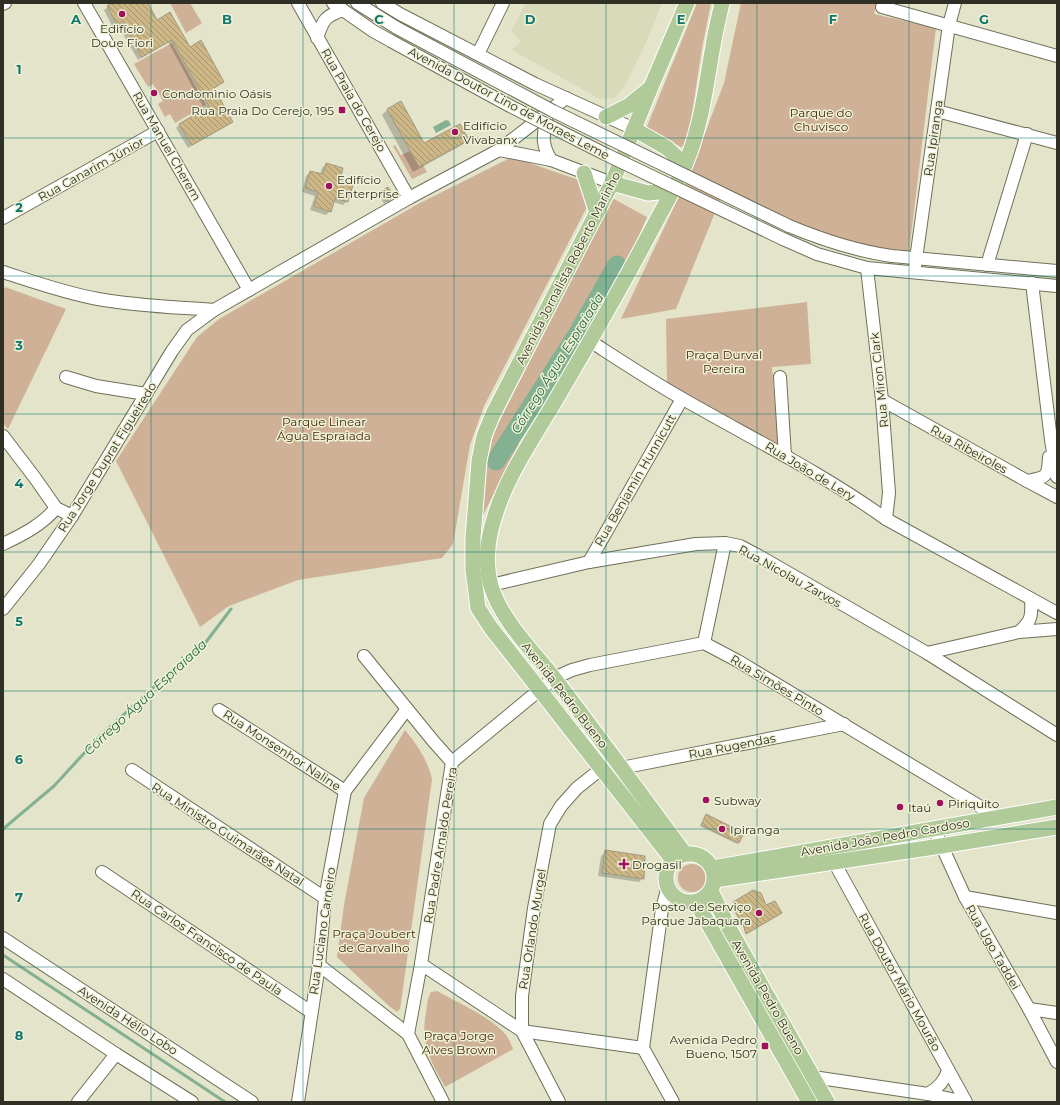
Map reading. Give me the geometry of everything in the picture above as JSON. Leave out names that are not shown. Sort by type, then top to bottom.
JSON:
[{"type":"main road","name":"Avenida Jornalista Roberto Marinho","points":[[473,538],[479,461],[484,436],[493,414],[612,184],[687,3]]},
{"type":"main road","points":[[590,341],[639,253],[685,165],[696,134],[722,3]]},
{"type":"main road","points":[[606,116],[628,106],[651,87]]},
{"type":"main road","points":[[634,129],[667,148],[685,165]]},
{"type":"main road","points":[[584,174],[597,213]]},
{"type":"main road","points":[[612,184],[648,193],[658,192],[675,185]]},
{"type":"main road","name":"Avenida Pedro Bueno","points":[[590,341],[516,468],[502,495],[493,521],[488,545],[488,565],[491,585],[498,604],[514,628],[554,678],[621,768],[679,857]]},
{"type":"main road","name":"Avenida Pedro Bueno","points":[[473,538],[473,570],[478,608],[491,628],[601,769],[679,857]]},
{"type":"main road","name":"Avenida João Pedro Cardoso","points":[[713,880],[934,829],[1057,808]]},
{"type":"main road","name":"Avenida João Pedro Cardoso","points":[[713,880],[1057,827]]},
{"type":"main road","points":[[695,854],[704,857],[713,880],[707,896],[696,902],[683,901],[671,892],[666,872],[679,857],[695,854]]},
{"type":"main road","name":"Avenida Pedro Bueno","points":[[713,880],[729,928],[827,1102]]},
{"type":"main road","name":"Avenida Pedro Bueno","points":[[696,902],[809,1102]]},
{"type":"street","name":"Rua Manuel Cherem","points":[[84,3],[249,290]]},
{"type":"street","name":"Rua Praia do Cerejo","points":[[298,3],[409,198]]},
{"type":"street","name":"Avenida Doutor Lino de Moraes Leme","points":[[357,3],[397,28],[553,111],[789,226],[820,239],[851,248],[892,256],[1057,271]]},
{"type":"street","points":[[382,3],[478,54],[566,98],[634,129]]},
{"type":"street","points":[[478,54],[503,3]]},
{"type":"street","name":"Rua Ipiranga","points":[[914,273],[949,25],[955,3]]},
{"type":"street","points":[[318,38],[324,19],[338,6]]},
{"type":"street","name":"Avenida Doutor Lino de Moraes Leme","points":[[338,6],[391,41],[510,106],[600,152],[817,254],[867,268],[1057,286]]},
{"type":"street","points":[[882,7],[1057,56]]},
{"type":"street","name":"Rua Jorge Duprat Figueiredo","points":[[3,609],[39,564],[72,516],[172,351],[187,330],[214,310],[409,198],[499,150],[566,98]]},
{"type":"street","points":[[937,111],[1057,143]]},
{"type":"street","points":[[547,114],[543,137],[545,150],[551,160]]},
{"type":"street","name":"Rua Canarim Júnior","points":[[3,218],[158,131]]},
{"type":"street","points":[[987,265],[1027,134]]},
{"type":"street","points":[[499,150],[551,160],[612,184]]},
{"type":"street","name":"Rua Miron Clark","points":[[867,268],[882,400],[889,493],[886,519]]},
{"type":"street","points":[[3,272],[56,289],[98,299],[214,310]]},
{"type":"street","points":[[1032,283],[1051,440],[1057,477]]},
{"type":"street","name":"Rua João de Lery","points":[[590,341],[682,399],[785,456],[865,503],[886,519],[1057,614]]},
{"type":"street","points":[[66,377],[96,386],[146,394]]},
{"type":"street","points":[[780,377],[785,456]]},
{"type":"street","name":"Rua Benjamin Hunnicutt","points":[[589,562],[682,399]]},
{"type":"street","name":"Rua Ribeiroles","points":[[882,400],[1057,497]]},
{"type":"street","points":[[3,436],[56,508],[72,516]]},
{"type":"street","points":[[1026,481],[1040,479],[1048,472],[1051,440]]},
{"type":"street","points":[[865,503],[883,500],[889,493]]},
{"type":"street","points":[[3,544],[38,525],[56,508]]},
{"type":"street","points":[[539,690],[554,678],[572,670],[590,665],[704,643],[725,543]]},
{"type":"street","name":"Rua Nicolau Zarvos","points":[[491,585],[589,562],[696,544],[725,543],[740,546],[927,653],[1057,734]]},
{"type":"street","points":[[1019,632],[1026,626],[1032,615],[1031,599]]},
{"type":"street","points":[[927,653],[1019,632],[1057,629]]},
{"type":"street","name":"Rua Simões Pinto","points":[[704,643],[738,661],[999,818]]},
{"type":"street","points":[[364,656],[452,762]]},
{"type":"street","name":"Rua Padre Arnaldo Pereira","points":[[408,1034],[421,964],[452,762],[539,690]]},
{"type":"street","name":"Rua Luciano Carneiro","points":[[298,1102],[319,965],[325,898],[345,791],[407,709]]},
{"type":"street","name":"Rua Monsenhor Naline","points":[[219,710],[345,791]]},
{"type":"street","name":"Rua Rugendas","points":[[621,768],[844,724]]},
{"type":"street","name":"Rua Orlando Murgel","points":[[559,1102],[522,1031],[523,989],[534,908],[550,824],[561,806],[573,792],[601,769]]},
{"type":"street","name":"Rua Ministro Guimarães Natal","points":[[132,770],[325,898]]},
{"type":"street","name":"Rua Ugo Taddei","points":[[934,829],[965,898],[1029,1009],[1057,1062]]},
{"type":"street","name":"Rua Doutor Mário Mourão","points":[[834,862],[948,1072],[966,1102]]},
{"type":"street","name":"Rua Carlos Francisco de Paula","points":[[102,872],[311,1012]]},
{"type":"street","points":[[671,892],[662,909],[643,1048],[672,1102]]},
{"type":"street","points":[[965,898],[1057,913]]},
{"type":"street","name":"Avenida Hélio Lobo","points":[[3,938],[252,1102]]},
{"type":"street","points":[[421,964],[522,1031],[643,1048]]},
{"type":"street","points":[[319,965],[408,1034],[443,1102]]},
{"type":"street","points":[[3,979],[116,1054],[192,1102]]},
{"type":"street","points":[[1029,1009],[1057,1013]]},
{"type":"street","points":[[78,1102],[116,1054]]},
{"type":"street","points":[[928,1094],[942,1083],[948,1072]]},
{"type":"street","points":[[813,1078],[928,1094],[966,1102]]},
{"type":"shaded area","points":[[526,3],[662,3],[648,38],[627,82],[615,98],[600,99],[512,50],[521,41],[511,31]]},
{"type":"shaded area","points":[[446,120],[449,121],[451,125],[436,133],[433,127]]},
{"type":"green space","points":[[170,3],[190,3],[202,23],[186,33]]},
{"type":"green space","points":[[697,3],[711,3],[702,48],[690,127],[684,146],[681,147],[646,129]]},
{"type":"green space","name":"Parque do Chuvisco","points":[[741,3],[877,3],[874,14],[936,28],[909,252],[894,252],[821,236],[725,188],[676,309],[621,319],[690,173],[724,83]]},
{"type":"green space","points":[[172,43],[206,105],[175,123],[170,114],[165,117],[158,104],[163,101],[153,84],[148,87],[134,64]]},
{"type":"green space","points":[[395,145],[401,155],[410,151],[419,167],[423,165],[427,172],[412,179],[393,146]]},
{"type":"green space","name":"Parque Linear Água Espraiada","points":[[512,157],[579,180],[588,205],[484,406],[470,445],[453,544],[442,558],[298,580],[229,606],[200,627],[116,461],[197,337],[219,319],[418,204]]},
{"type":"green space","points":[[612,198],[647,217],[625,269],[611,263],[568,337],[490,457],[501,465],[514,445],[519,444],[479,523],[483,488],[495,430]]},
{"type":"green space","points":[[5,287],[66,309],[8,429],[3,423],[3,292]]},
{"type":"green space","name":"Praça Durval Pereira","points":[[807,302],[811,364],[772,367],[778,444],[667,385],[666,319]]},
{"type":"green space","name":"Praça Joubert de Carvalho","points":[[405,730],[422,753],[428,765],[432,779],[401,1003],[400,1009],[397,1012],[337,957],[344,905],[364,798]]},
{"type":"green space","points":[[692,864],[702,868],[706,878],[702,888],[692,892],[682,888],[678,878],[682,868]]},
{"type":"green space","name":"Praça Jorge Alves Brown","points":[[437,991],[493,1023],[506,1035],[513,1049],[445,1087],[431,1061],[424,1034],[429,997],[431,992]]},
{"type":"building","points":[[112,3],[148,3],[157,20],[170,12],[190,47],[201,40],[224,82],[214,88],[233,122],[192,145],[179,124],[209,106],[172,40],[142,57],[122,22],[117,25],[107,6]]},
{"type":"building","name":"Edifício Vivabanx","points":[[401,101],[424,143],[460,124],[469,140],[419,167],[387,109]]},
{"type":"building","name":"Edifício Enterprise","points":[[326,163],[343,168],[340,180],[353,185],[348,202],[335,198],[331,212],[314,206],[318,192],[305,188],[310,171],[323,174]]},
{"type":"building","points":[[388,187],[392,193],[390,200],[387,202],[381,191]]},
{"type":"building","name":"Ipiranga","points":[[706,814],[744,833],[739,843],[701,825]]},
{"type":"building","name":"Drogasil","points":[[605,850],[645,856],[644,879],[602,873]]},
{"type":"building","name":"Posto de Serviço Parque Jabaquara","points":[[753,890],[761,893],[766,905],[775,901],[782,913],[746,934],[743,923],[735,912],[733,902]]},
{"type":"waterway","name":"Córrego Água Espraiada","points":[[496,461],[578,333],[617,265]]},
{"type":"waterway","name":"Córrego Água Espraiada","points":[[3,829],[54,786],[99,737],[206,642],[231,609]]},
{"type":"waterway","points":[[3,955],[225,1102]]},
{"type":"place","name":"Edifício Doue Fiori","points":[[122,14]]},
{"type":"place","name":"Condomìnio Oásis","points":[[154,93]]},
{"type":"place","name":"Rua Praia Do Cerejo, 195","points":[[342,110]]},
{"type":"place","name":"Edifício Vivabanx","points":[[455,132]]},
{"type":"place","name":"Edifício Enterprise","points":[[329,186]]},
{"type":"place","name":"Subway","points":[[706,800]]},
{"type":"place","name":"Piriquito","points":[[940,803]]},
{"type":"place","name":"Itaú","points":[[900,807]]},
{"type":"place","name":"Ipiranga","points":[[722,829]]},
{"type":"place","name":"Drogasil","points":[[624,864]]},
{"type":"place","name":"Posto de Serviço Parque Jabaquara","points":[[759,913]]},
{"type":"place","name":"Avenida Pedro Bueno, 1507","points":[[765,1046]]}]
